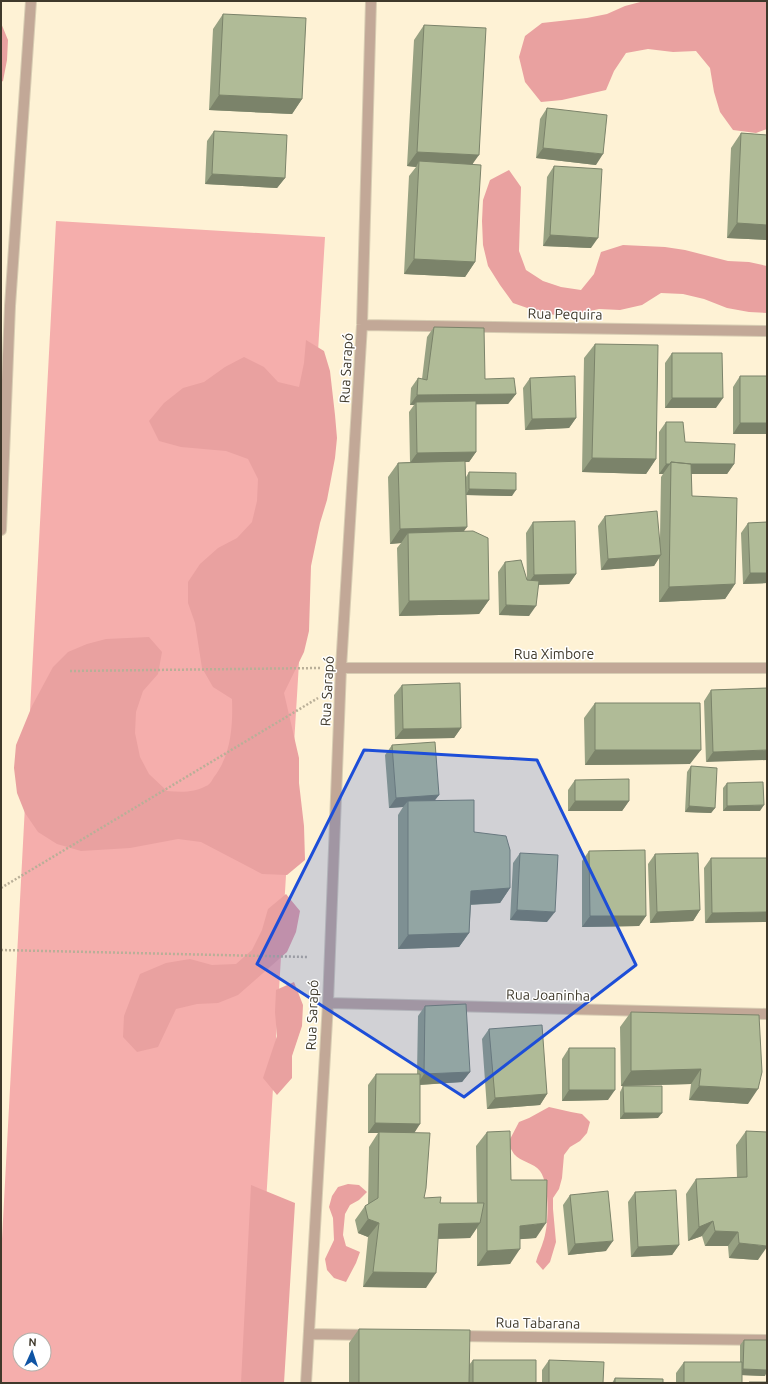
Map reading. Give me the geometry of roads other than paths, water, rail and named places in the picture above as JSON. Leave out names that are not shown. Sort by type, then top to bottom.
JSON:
[{"type":"street","points":[[1,530],[6,306],[31,1]]},
{"type":"street","name":"Rua Sarapó","points":[[306,1383],[328,1003],[328,958],[341,668],[362,325],[371,1]]},
{"type":"street","name":"Rua Pequira","points":[[362,325],[767,332]]},
{"type":"street","name":"Rua Ximbore","points":[[341,668],[767,668]]},
{"type":"street","name":"Rua Joaninha","points":[[328,1003],[767,1014]]},
{"type":"street","points":[[309,1334],[380,1335]]},
{"type":"street","name":"Rua Tabarana","points":[[444,1336],[767,1340]]}]
